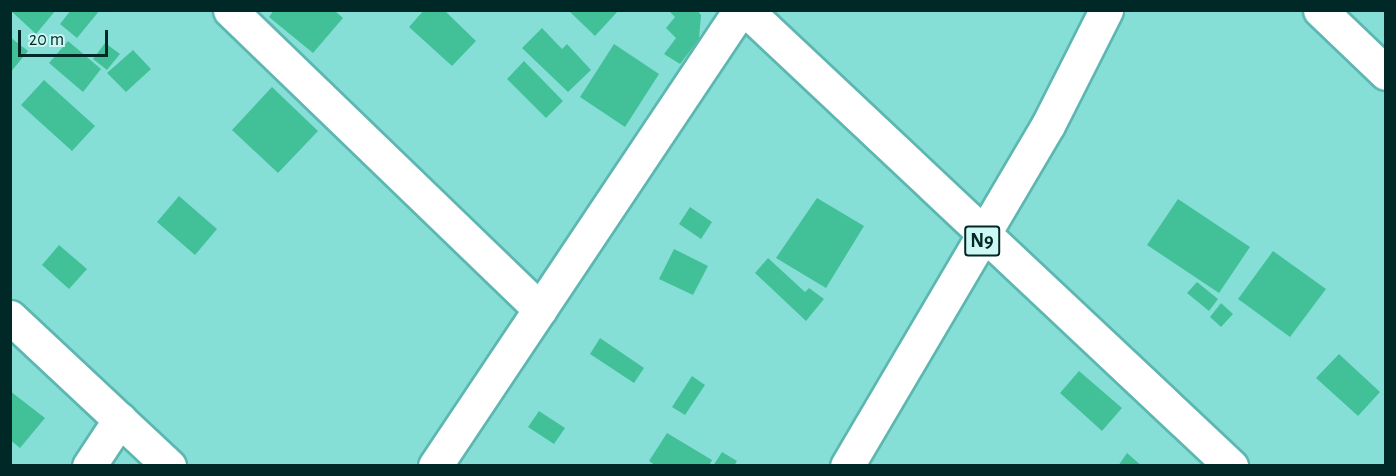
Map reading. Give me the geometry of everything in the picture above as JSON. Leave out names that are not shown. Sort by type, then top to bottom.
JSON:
[{"type":"street","points":[[230,10],[540,309]]},
{"type":"street","points":[[435,465],[740,10]]},
{"type":"street","points":[[746,10],[1232,465]]},
{"type":"street","name":"N9","points":[[848,465],[1048,125],[1106,10]]},
{"type":"street","points":[[1320,10],[1386,73]]},
{"type":"street","points":[[10,317],[169,465]]},
{"type":"street","points":[[89,465],[120,419]]},
{"type":"building","points":[[10,10],[56,10],[36,34]]},
{"type":"building","points":[[71,10],[100,10],[77,38],[60,24]]},
{"type":"building","points":[[274,10],[334,10],[343,18],[313,53],[269,17]]},
{"type":"building","points":[[424,10],[444,10],[476,41],[452,66],[409,27]]},
{"type":"building","points":[[568,10],[619,10],[595,36]]},
{"type":"building","points":[[668,10],[697,10],[701,15],[699,39],[680,64],[664,54],[676,38],[666,28],[675,17]]},
{"type":"building","points":[[542,28],[562,49],[567,44],[591,70],[568,92],[522,48]]},
{"type":"building","points":[[10,37],[28,51],[10,73]]},
{"type":"building","points":[[68,41],[101,69],[83,92],[49,63]]},
{"type":"building","points":[[105,43],[120,54],[107,70],[93,59]]},
{"type":"building","points":[[614,44],[659,74],[625,127],[580,97]]},
{"type":"building","points":[[133,50],[151,69],[126,92],[107,73]]},
{"type":"building","points":[[524,61],[563,101],[546,118],[507,79]]},
{"type":"building","points":[[44,80],[95,126],[72,151],[21,105]]},
{"type":"building","points":[[272,87],[318,131],[278,173],[232,130]]},
{"type":"building","points":[[179,196],[217,229],[195,255],[157,222]]},
{"type":"building","points":[[817,198],[864,226],[826,288],[776,258]]},
{"type":"building","points":[[1178,199],[1250,247],[1219,293],[1147,245]]},
{"type":"building","points":[[690,207],[712,222],[701,239],[679,224]]},
{"type":"building","points":[[59,245],[87,269],[69,289],[42,265]]},
{"type":"building","points":[[674,249],[708,266],[693,295],[659,279]]},
{"type":"building","points":[[1273,251],[1326,289],[1290,337],[1238,299]]},
{"type":"building","points":[[768,258],[805,292],[809,288],[824,299],[806,321],[755,273]]},
{"type":"building","points":[[1197,282],[1218,299],[1209,311],[1187,293]]},
{"type":"building","points":[[1221,303],[1233,314],[1221,327],[1210,317]]},
{"type":"building","points":[[600,338],[644,368],[634,383],[590,354]]},
{"type":"building","points":[[1339,354],[1380,392],[1358,416],[1316,378]]},
{"type":"building","points":[[1079,371],[1122,408],[1102,431],[1060,393]]},
{"type":"building","points":[[692,376],[705,385],[685,415],[672,407]]},
{"type":"building","points":[[10,391],[45,418],[20,448],[10,440]]},
{"type":"building","points":[[539,411],[565,428],[554,444],[528,427]]},
{"type":"building","points":[[667,433],[712,460],[709,466],[656,466],[649,461]]},
{"type":"building","points":[[722,452],[737,461],[734,466],[713,466]]},
{"type":"building","points":[[1127,453],[1142,466],[1118,466]]}]
